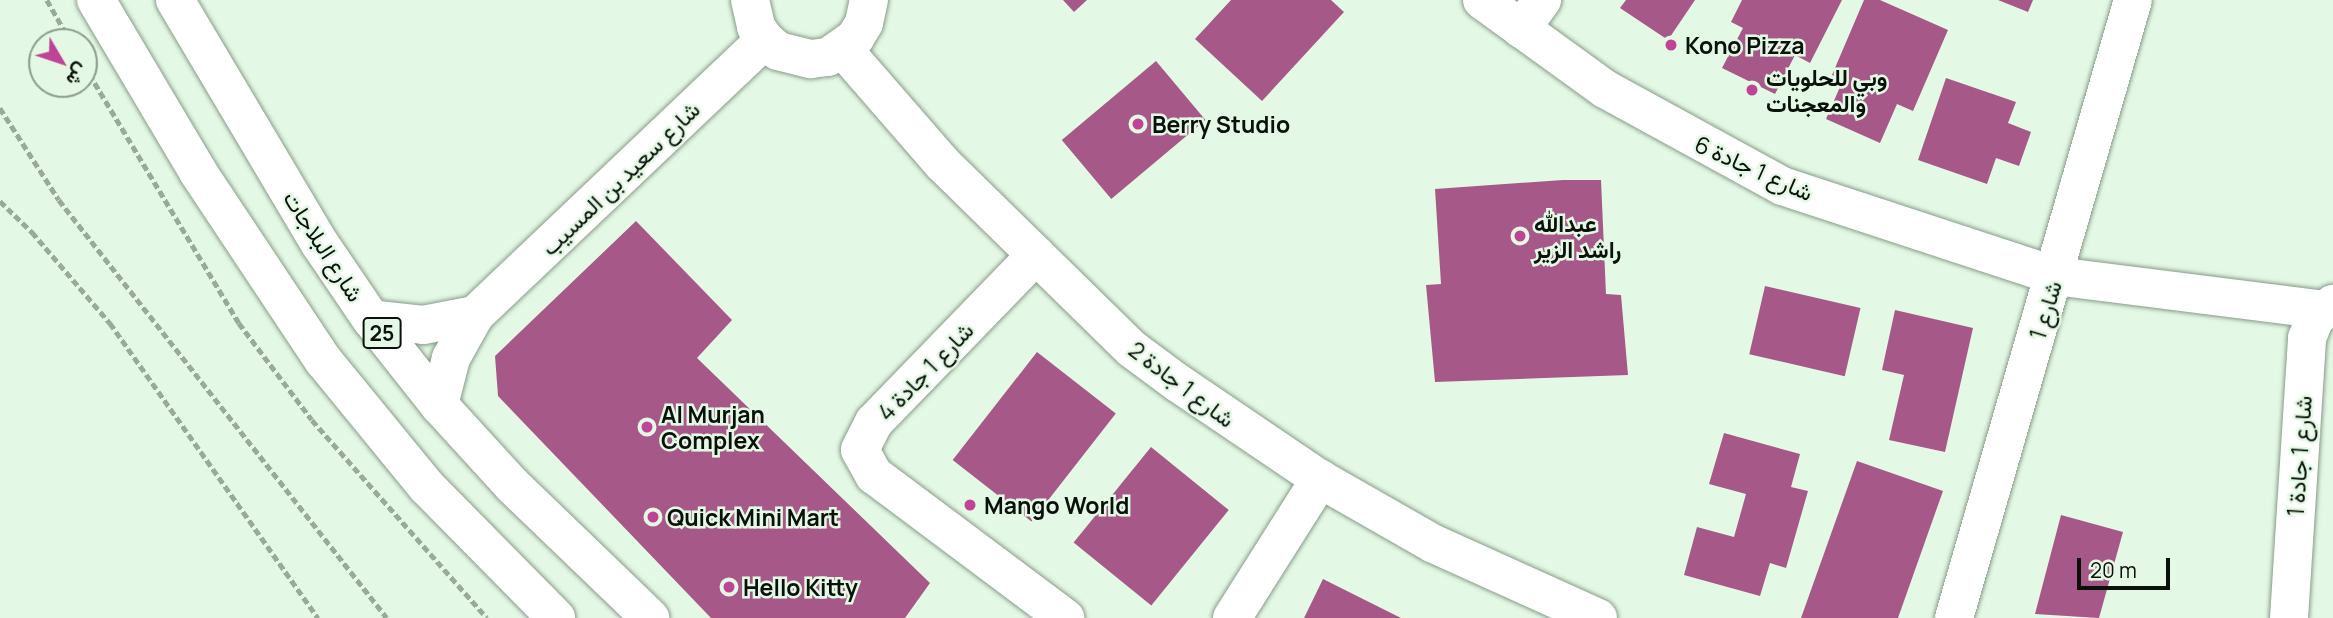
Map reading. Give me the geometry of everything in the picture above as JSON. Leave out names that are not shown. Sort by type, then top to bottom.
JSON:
[{"type":"street","points":[[96,0],[198,172],[323,360],[427,487],[556,618]]},
{"type":"street","name":"شارع البلاجات","points":[[175,0],[320,244],[371,319],[439,405],[512,485],[650,618]]},
{"type":"street","points":[[750,0],[756,27],[765,40],[794,57],[828,57],[843,49],[864,23],[869,0]]},
{"type":"street","name":"شارع 1 جادة 6","points":[[1482,0],[1531,15],[1662,124],[1782,186],[2055,276],[2328,307]]},
{"type":"street","name":"شارع 1","points":[[1954,618],[2133,0]]},
{"type":"street","name":"شارع سعيد بن المسيب","points":[[439,405],[451,358],[475,315],[765,40]]},
{"type":"street","name":"شارع 1 جادة 2","points":[[843,49],[925,146],[1132,349],[1224,417],[1320,479],[1434,544],[1598,618]]},
{"type":"street","name":"شارع 1 جادة 4","points":[[1036,255],[874,422],[860,450],[874,475],[1065,618]]},
{"type":"street","name":"شارع 1 جادة 1","points":[[2289,618],[2306,338],[2328,307]]},
{"type":"street","points":[[371,319],[423,325],[475,315]]},
{"type":"street","points":[[1232,618],[1320,479]]},
{"type":"path","points":[[47,0],[63,28]]},
{"type":"path","points":[[98,88],[239,323],[312,420],[487,618]]},
{"type":"path","points":[[0,108],[59,200],[387,618]]},
{"type":"path","points":[[0,201],[32,232],[110,323],[318,618]]},
{"type":"building","points":[[1063,0],[1087,0],[1074,12]]},
{"type":"building","points":[[1231,0],[1331,0],[1344,12],[1262,101],[1195,39]]},
{"type":"building","points":[[1626,0],[1695,0],[1668,40],[1620,8]]},
{"type":"building","points":[[1742,0],[1842,0],[1810,63],[1795,55],[1775,94],[1722,68],[1743,28],[1731,22]]},
{"type":"building","points":[[1864,0],[1880,0],[1948,30],[1913,111],[1897,104],[1880,143],[1826,119],[1843,80],[1832,75]]},
{"type":"building","points":[[1998,0],[2033,0],[2028,12]]},
{"type":"building","points":[[1156,61],[1205,120],[1111,199],[1062,140]]},
{"type":"building","points":[[1946,78],[2016,102],[2008,123],[2031,132],[2019,166],[1996,158],[1987,184],[1918,160]]},
{"type":"building","name":"عبدالله راشد الزير","points":[[1601,180],[1606,294],[1621,295],[1628,375],[1435,382],[1426,285],[1441,284],[1435,189]]},
{"type":"building","name":"Al Murjan Complex","points":[[636,221],[732,320],[697,358],[930,583],[905,618],[711,618],[498,396],[495,356]]},
{"type":"building","points":[[1765,286],[1860,308],[1845,376],[1749,354]]},
{"type":"building","points":[[1895,310],[1973,328],[1945,452],[1889,440],[1904,375],[1882,370]]},
{"type":"building","points":[[1037,352],[1116,414],[1031,522],[953,460]]},
{"type":"building","points":[[1724,433],[1800,454],[1791,487],[1808,491],[1786,568],[1770,563],[1760,596],[1684,575],[1697,527],[1734,537],[1746,494],[1709,484]]},
{"type":"building","points":[[1151,447],[1229,510],[1151,606],[1074,543]]},
{"type":"building","points":[[1857,461],[1943,491],[1898,618],[1801,618]]},
{"type":"building","points":[[2061,515],[2123,532],[2099,618],[2035,614]]},
{"type":"building","points":[[1323,579],[1401,618],[1304,618]]},
{"type":"place","name":"Kono Pizza","points":[[1671,45]]},
{"type":"place","name":"وبي للحلويات والمعجنات","points":[[1752,90]]},
{"type":"place","name":"Berry Studio","points":[[1138,124]]},
{"type":"place","name":"عبدالله راشد الزير","points":[[1520,236]]},
{"type":"place","name":"Al Murjan Complex","points":[[647,427]]},
{"type":"place","name":"Mango World","points":[[970,505]]},
{"type":"place","name":"Quick Mini Mart","points":[[653,517]]},
{"type":"place","name":"Hello Kitty","points":[[729,587]]}]
